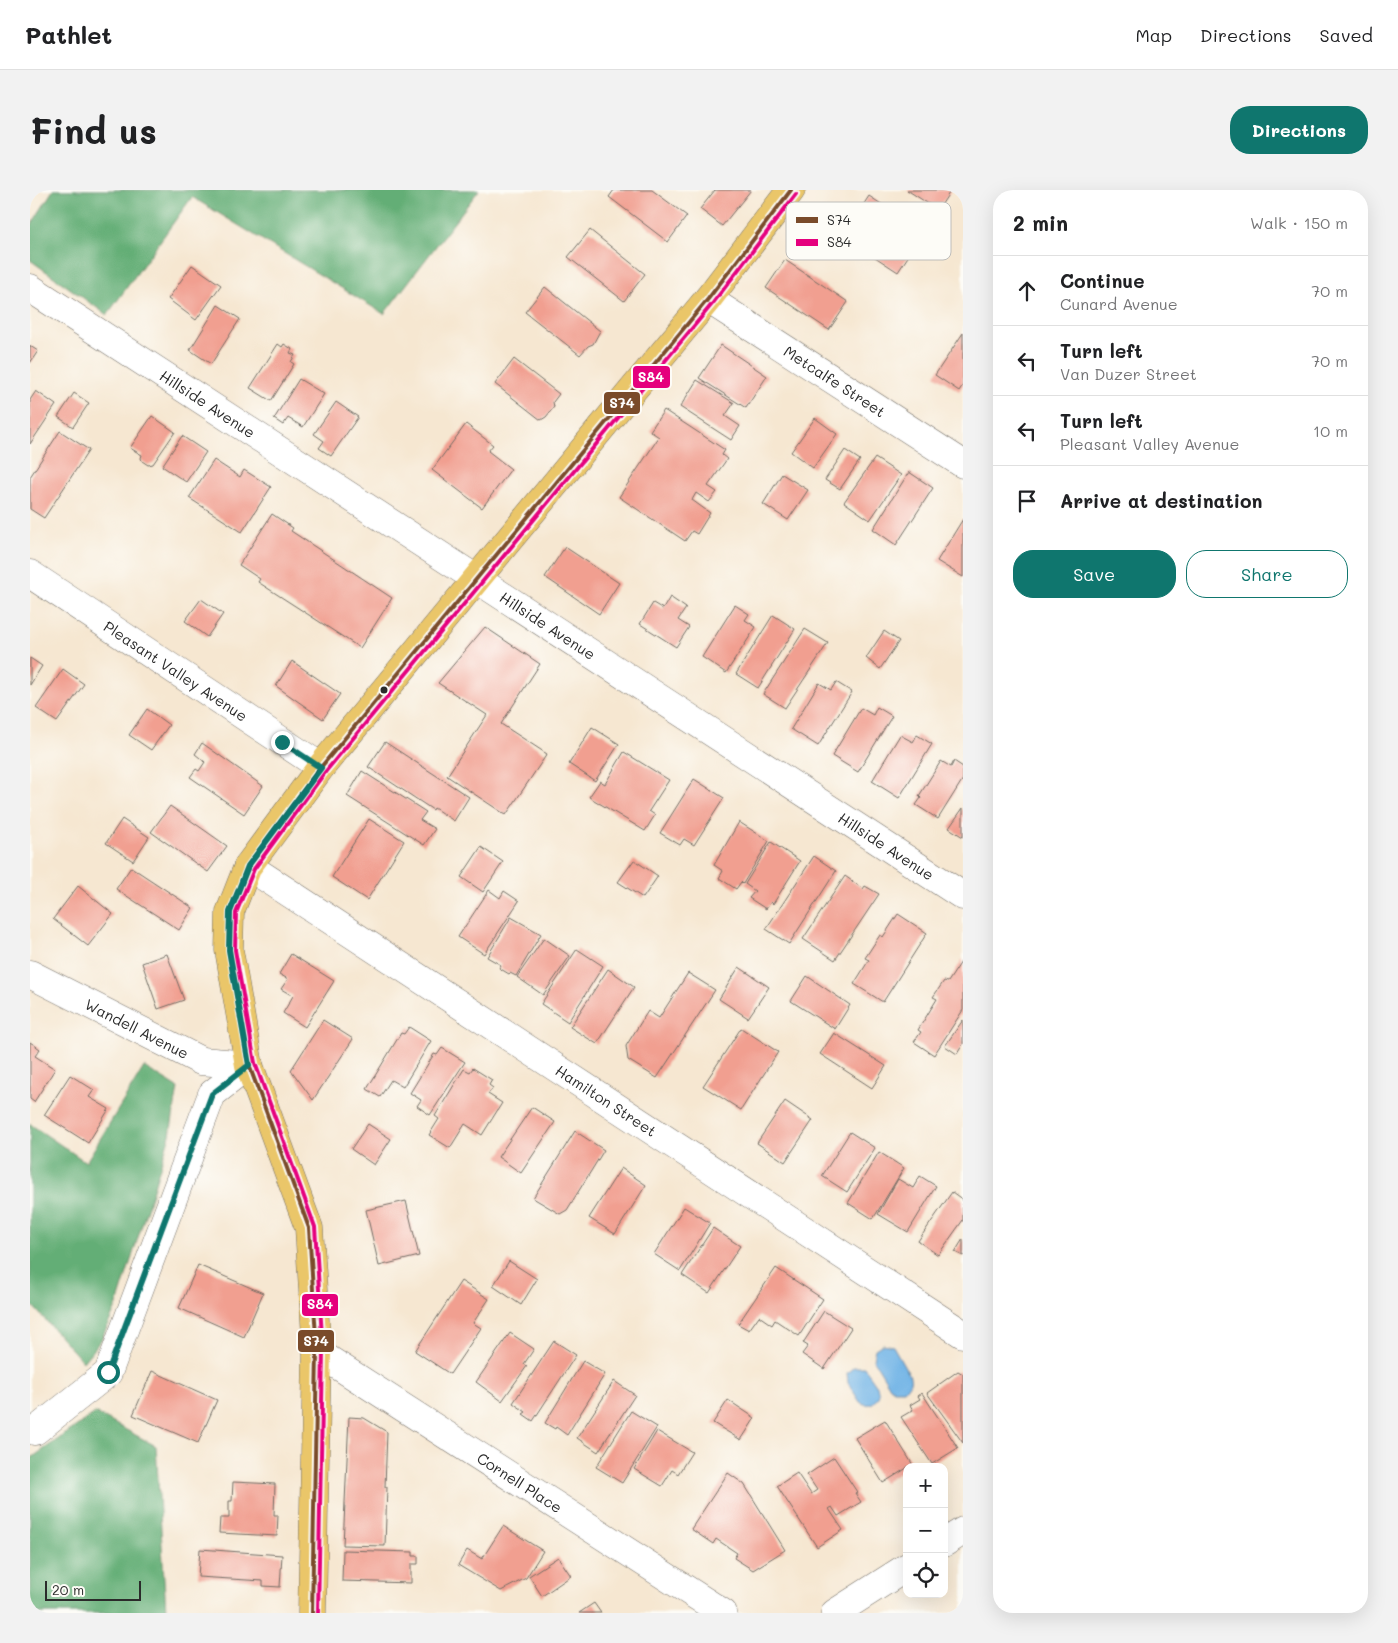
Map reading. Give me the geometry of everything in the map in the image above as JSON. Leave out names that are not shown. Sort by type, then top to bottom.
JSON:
[{"type":"main road","points":[[312,1613],[316,1352],[309,1228],[249,1065],[229,950],[230,912],[248,866],[321,768],[708,299],[791,190]]},
{"type":"street","name":"Hillside Avenue","points":[[30,288],[963,896]]},
{"type":"street","name":"Metcalfe Street","points":[[708,299],[963,464]]},
{"type":"street","name":"Pleasant Valley Avenue","points":[[30,574],[321,768]]},
{"type":"street","name":"Hamilton Street","points":[[248,866],[963,1334]]},
{"type":"street","name":"Wandell Avenue","points":[[30,974],[201,1061],[249,1065]]},
{"type":"street","points":[[35,1431],[108,1372],[212,1094],[249,1065]]},
{"type":"street","name":"Cornell Place","points":[[316,1352],[723,1613]]},
{"type":"street","points":[[948,1540],[963,1531]]},
{"type":"street","points":[[836,1613],[903,1570]]},
{"type":"green space","points":[[53,190],[479,190],[384,314],[192,197],[107,315],[30,260],[30,227]]},
{"type":"green space","points":[[144,1067],[178,1088],[170,1135],[117,1305],[101,1340],[83,1362],[30,1303],[30,1124],[86,1162]]},
{"type":"green space","points":[[95,1413],[156,1446],[166,1611],[212,1613],[30,1613],[30,1459]]},
{"type":"water","points":[[883,1344],[893,1346],[909,1374],[910,1383],[904,1390],[894,1390],[890,1387],[873,1359],[875,1349]]},
{"type":"water","points":[[854,1367],[864,1367],[877,1386],[879,1395],[871,1404],[860,1402],[848,1383],[847,1373]]},
{"type":"building","points":[[614,190],[652,190],[687,216],[668,242],[609,197]]},
{"type":"building","points":[[715,190],[751,190],[722,226],[700,209]]},
{"type":"building","points":[[907,190],[951,190],[943,202],[926,202]]},
{"type":"building","points":[[869,196],[878,202],[865,202]]},
{"type":"building","points":[[590,230],[645,274],[624,301],[568,257]]},
{"type":"building","points":[[785,260],[848,302],[829,330],[766,288]]},
{"type":"building","points":[[880,260],[906,260],[898,272]]},
{"type":"building","points":[[192,265],[221,285],[196,320],[168,299]]},
{"type":"building","points":[[545,287],[600,331],[593,344],[588,346],[580,355],[525,312]]},
{"type":"building","points":[[218,305],[240,319],[211,364],[190,350]]},
{"type":"building","points":[[963,333],[963,385],[959,391],[935,375]]},
{"type":"building","points":[[278,344],[282,347],[284,344],[292,349],[290,353],[295,355],[291,362],[294,364],[271,401],[250,388]]},
{"type":"building","points":[[721,345],[767,376],[746,408],[699,378]]},
{"type":"building","points":[[30,346],[38,351],[30,363]]},
{"type":"building","points":[[514,359],[559,394],[553,402],[554,407],[541,420],[495,384]]},
{"type":"building","points":[[299,379],[324,394],[303,427],[288,418],[283,425],[274,419]]},
{"type":"building","points":[[697,380],[734,403],[725,416],[740,426],[731,440],[680,407]]},
{"type":"building","points":[[36,391],[56,405],[30,444],[30,400]]},
{"type":"building","points":[[74,393],[89,403],[73,427],[58,417]]},
{"type":"building","points":[[336,402],[358,417],[331,456],[319,448],[324,441],[314,434]]},
{"type":"building","points":[[664,410],[725,450],[722,455],[727,459],[708,486],[717,492],[709,502],[696,493],[692,500],[710,513],[697,534],[692,531],[685,541],[619,497],[659,437],[650,431]]},
{"type":"building","points":[[152,416],[175,432],[153,464],[148,465],[142,461],[142,455],[130,448]]},
{"type":"building","points":[[815,418],[837,434],[813,468],[791,452]]},
{"type":"building","points":[[466,424],[493,445],[488,451],[511,469],[482,508],[432,470]]},
{"type":"building","points":[[60,431],[89,450],[44,518],[30,509],[30,477]]},
{"type":"building","points":[[182,436],[206,452],[186,482],[162,466]]},
{"type":"building","points":[[845,450],[860,460],[840,489],[825,480]]},
{"type":"building","points":[[875,458],[901,475],[870,520],[844,502]]},
{"type":"building","points":[[214,460],[240,477],[244,470],[271,487],[242,532],[189,498]]},
{"type":"building","points":[[909,472],[933,488],[896,545],[873,529]]},
{"type":"building","points":[[782,474],[808,490],[788,520],[763,504]]},
{"type":"building","points":[[272,514],[293,528],[291,531],[392,598],[360,648],[258,582],[260,579],[239,565]]},
{"type":"building","points":[[963,519],[963,577],[937,561]]},
{"type":"building","points":[[565,547],[619,583],[599,614],[545,577]]},
{"type":"building","points":[[670,597],[686,608],[678,620],[689,627],[676,647],[640,624],[653,603],[663,609]]},
{"type":"building","points":[[201,599],[223,614],[207,637],[185,621]]},
{"type":"building","points":[[735,605],[749,614],[745,620],[756,627],[726,673],[702,657]]},
{"type":"building","points":[[773,615],[795,629],[758,688],[736,674]]},
{"type":"building","points":[[485,627],[540,664],[501,724],[547,754],[506,815],[447,776],[487,715],[438,683]]},
{"type":"building","points":[[805,629],[828,643],[785,708],[763,694]]},
{"type":"building","points":[[884,631],[899,641],[880,669],[866,658]]},
{"type":"building","points":[[30,658],[42,666],[30,685]]},
{"type":"building","points":[[292,661],[340,694],[323,719],[276,686]]},
{"type":"building","points":[[63,669],[84,684],[57,722],[36,708]]},
{"type":"building","points":[[836,682],[852,692],[818,746],[791,729],[819,683],[831,690]]},
{"type":"building","points":[[877,707],[892,716],[858,772],[832,756],[861,708],[873,715]]},
{"type":"building","points":[[147,709],[169,725],[151,750],[129,735]]},
{"type":"building","points":[[592,727],[619,744],[595,781],[569,764]]},
{"type":"building","points":[[900,735],[913,742],[917,735],[932,744],[899,798],[872,781]]},
{"type":"building","points":[[385,742],[469,797],[454,821],[434,808],[433,810],[368,767]]},
{"type":"building","points":[[202,743],[263,786],[244,814],[190,777],[196,769],[199,771],[205,762],[195,754]]},
{"type":"building","points":[[624,752],[669,780],[649,811],[655,815],[645,831],[589,797],[600,781],[605,784]]},
{"type":"building","points":[[941,761],[951,767],[954,761],[963,767],[963,779],[938,819],[916,805],[921,798],[919,796]]},
{"type":"building","points":[[362,771],[426,812],[420,820],[435,829],[424,845],[347,796]]},
{"type":"building","points":[[694,779],[724,798],[694,845],[684,839],[680,845],[660,833]]},
{"type":"building","points":[[170,806],[227,846],[208,872],[151,832]]},
{"type":"building","points":[[963,808],[963,837],[949,828]]},
{"type":"building","points":[[122,819],[149,837],[133,861],[106,843]]},
{"type":"building","points":[[369,819],[404,841],[367,900],[332,877]]},
{"type":"building","points":[[739,822],[769,841],[743,884],[741,882],[736,889],[719,878],[723,871],[714,865]]},
{"type":"building","points":[[771,842],[800,861],[773,904],[771,902],[766,909],[749,898],[755,891],[745,884]]},
{"type":"building","points":[[481,847],[503,862],[483,892],[461,877]]},
{"type":"building","points":[[814,856],[836,871],[789,944],[766,929]]},
{"type":"building","points":[[634,860],[658,876],[643,898],[618,882]]},
{"type":"building","points":[[131,867],[193,908],[179,930],[116,889]]},
{"type":"building","points":[[845,876],[863,889],[865,886],[879,894],[835,960],[803,939]]},
{"type":"building","points":[[78,886],[113,914],[88,946],[53,919]]},
{"type":"building","points":[[489,890],[500,898],[504,891],[519,901],[484,954],[458,937]]},
{"type":"building","points":[[898,914],[927,933],[883,1002],[854,984],[869,960],[865,958],[880,935],[883,937]]},
{"type":"building","points":[[511,917],[541,934],[516,976],[499,968],[501,965],[487,957]]},
{"type":"building","points":[[544,938],[570,956],[543,995],[517,977]]},
{"type":"building","points":[[577,949],[603,966],[568,1022],[541,1004]]},
{"type":"building","points":[[167,954],[184,1000],[158,1009],[142,963]]},
{"type":"building","points":[[291,954],[334,981],[305,1027],[283,1013],[293,996],[281,989],[288,979],[279,974]]},
{"type":"building","points":[[963,959],[963,1010],[934,1055],[914,1042],[921,1032],[918,1030],[937,999],[933,997],[944,981],[948,982]]},
{"type":"building","points":[[739,967],[769,987],[748,1018],[719,999]]},
{"type":"building","points":[[608,969],[634,987],[597,1044],[570,1027]]},
{"type":"building","points":[[688,973],[715,990],[657,1078],[628,1060],[626,1046],[648,1011],[659,1018]]},
{"type":"building","points":[[807,976],[850,1005],[835,1029],[791,1001]]},
{"type":"building","points":[[323,1020],[353,1039],[313,1100],[291,1070]]},
{"type":"building","points":[[963,1020],[963,1044],[957,1054],[945,1046]]},
{"type":"building","points":[[409,1027],[431,1041],[403,1087],[391,1080],[380,1097],[367,1089],[401,1033],[404,1034]]},
{"type":"building","points":[[741,1028],[778,1052],[741,1110],[703,1086]]},
{"type":"building","points":[[834,1033],[886,1066],[872,1088],[820,1054]]},
{"type":"building","points":[[30,1042],[40,1049],[35,1056],[55,1069],[34,1102],[30,1099]]},
{"type":"building","points":[[442,1048],[465,1062],[430,1115],[417,1106],[421,1100],[410,1093],[434,1054],[437,1055]]},
{"type":"building","points":[[473,1068],[492,1080],[489,1085],[493,1088],[488,1094],[502,1103],[482,1135],[465,1124],[450,1148],[429,1135],[439,1119],[435,1116],[464,1069],[470,1072]]},
{"type":"building","points":[[70,1075],[94,1090],[89,1097],[109,1109],[88,1143],[44,1115]]},
{"type":"building","points":[[785,1101],[813,1120],[785,1162],[757,1143]]},
{"type":"building","points":[[532,1107],[555,1122],[521,1173],[498,1157]]},
{"type":"building","points":[[368,1124],[391,1139],[374,1165],[351,1149]]},
{"type":"building","points":[[575,1131],[604,1150],[567,1210],[560,1214],[533,1198]]},
{"type":"building","points":[[850,1132],[875,1148],[847,1192],[822,1176]]},
{"type":"building","points":[[879,1152],[904,1168],[873,1219],[848,1203]]},
{"type":"building","points":[[621,1168],[646,1185],[615,1234],[589,1218]]},
{"type":"building","points":[[920,1176],[936,1186],[908,1232],[878,1214],[898,1179],[913,1188]]},
{"type":"building","points":[[952,1192],[963,1200],[963,1220],[938,1255],[918,1241]]},
{"type":"building","points":[[406,1201],[419,1256],[379,1266],[366,1210]]},
{"type":"building","points":[[684,1207],[710,1223],[680,1271],[654,1254]]},
{"type":"building","points":[[713,1228],[740,1246],[709,1293],[682,1275]]},
{"type":"building","points":[[963,1239],[963,1256],[955,1252]]},
{"type":"building","points":[[509,1261],[537,1279],[521,1305],[493,1286]]},
{"type":"building","points":[[198,1265],[263,1293],[244,1337],[179,1308]]},
{"type":"building","points":[[776,1268],[823,1299],[799,1336],[775,1320],[772,1325],[759,1316],[749,1330],[738,1324]]},
{"type":"building","points":[[461,1281],[489,1299],[473,1323],[481,1328],[450,1374],[415,1351]]},
{"type":"building","points":[[824,1311],[851,1328],[824,1369],[802,1354],[808,1346],[803,1343]]},
{"type":"building","points":[[510,1333],[534,1349],[524,1364],[527,1366],[502,1401],[476,1382]]},
{"type":"building","points":[[554,1341],[576,1355],[533,1421],[523,1414],[526,1412],[513,1403]]},
{"type":"building","points":[[583,1361],[605,1374],[567,1435],[556,1427],[555,1429],[545,1423]]},
{"type":"building","points":[[152,1371],[217,1400],[198,1443],[133,1415]]},
{"type":"building","points":[[958,1371],[963,1374],[963,1443],[927,1393]]},
{"type":"building","points":[[614,1381],[635,1395],[598,1452],[577,1438]]},
{"type":"building","points":[[922,1393],[958,1448],[934,1463],[931,1463],[901,1417],[913,1410],[910,1405],[920,1399],[918,1396]]},
{"type":"building","points":[[728,1400],[755,1418],[741,1440],[713,1423]]},
{"type":"building","points":[[631,1411],[657,1427],[622,1483],[596,1467]]},
{"type":"building","points":[[349,1417],[364,1418],[387,1432],[385,1546],[343,1545]]},
{"type":"building","points":[[885,1420],[912,1463],[903,1463],[903,1470],[883,1483],[855,1438]]},
{"type":"building","points":[[657,1431],[692,1452],[678,1474],[672,1470],[662,1486],[634,1469]]},
{"type":"building","points":[[834,1457],[857,1492],[855,1493],[861,1502],[838,1516],[832,1507],[829,1509],[843,1530],[817,1547],[777,1486],[797,1473],[811,1494],[817,1490],[807,1475]]},
{"type":"building","points":[[728,1473],[744,1484],[785,1550],[753,1570],[734,1558],[737,1553],[716,1539],[713,1544],[691,1529]]},
{"type":"building","points":[[233,1482],[275,1484],[274,1515],[278,1515],[277,1536],[219,1533],[220,1518],[229,1518],[229,1501],[232,1501]]},
{"type":"building","points":[[503,1526],[543,1551],[526,1578],[501,1591],[458,1565],[467,1550],[482,1559]]},
{"type":"building","points":[[200,1549],[282,1555],[280,1587],[263,1586],[263,1581],[198,1577]]},
{"type":"building","points":[[343,1550],[413,1552],[413,1556],[418,1556],[418,1564],[411,1564],[411,1583],[342,1581]]},
{"type":"building","points":[[558,1557],[571,1576],[542,1596],[529,1576]]},
{"type":"building","points":[[594,1603],[601,1613],[579,1613]]},
{"type":"transit line","name":"S74","points":[[312,1613],[317,1352],[309,1228],[249,1065],[229,950],[230,912],[248,866],[321,767],[708,299],[791,190]]},
{"type":"transit line","name":"S84","points":[[790,202],[796,194]]},
{"type":"transit line","name":"S84","points":[[318,1613],[323,1352],[315,1227],[255,1063],[235,950],[236,913],[254,869],[326,771],[713,303],[786,207]]},
{"type":"route","points":[[108,1372],[212,1094],[249,1065],[229,950],[230,912],[248,866],[321,768],[282,742]]}]
